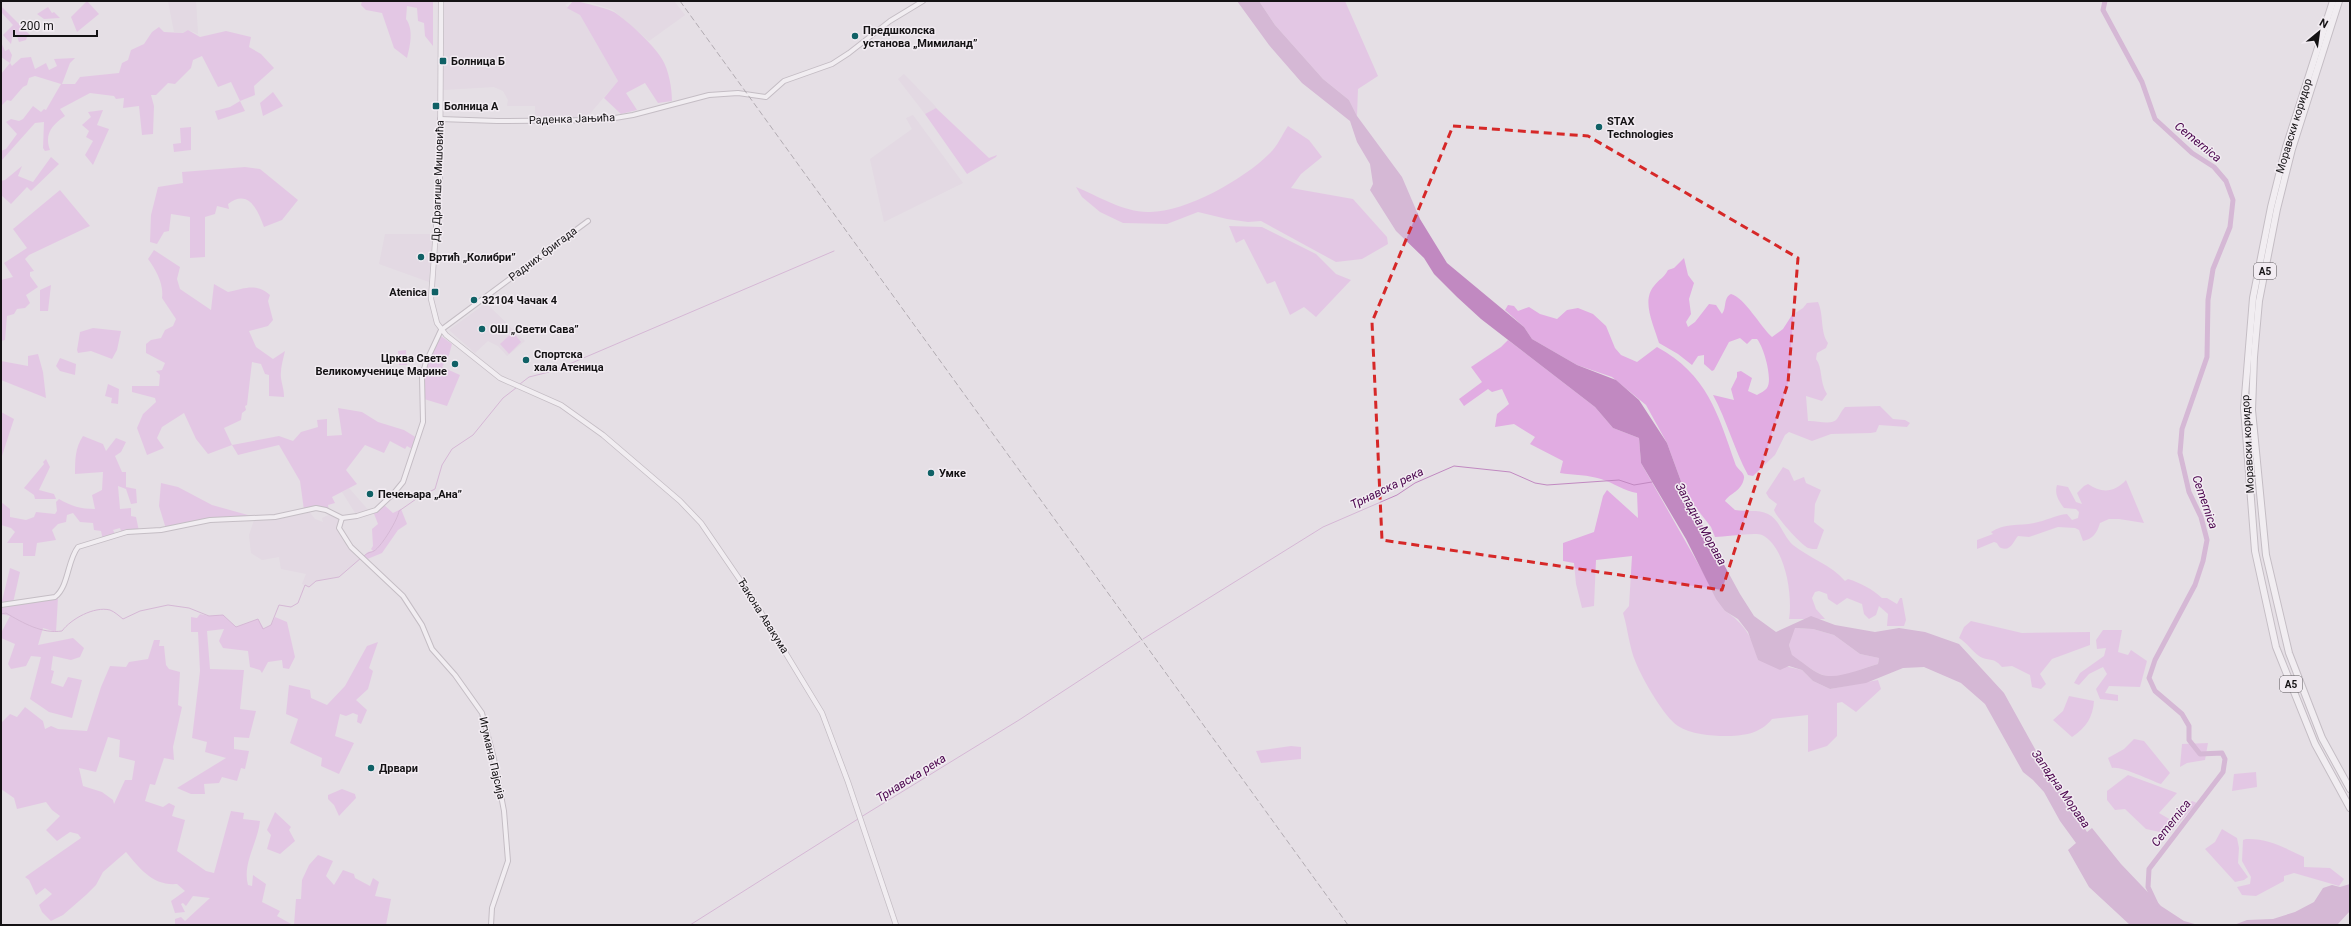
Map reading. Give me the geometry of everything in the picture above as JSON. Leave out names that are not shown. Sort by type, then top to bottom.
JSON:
[{"type":"highway","name":"Моравски коридор","points":[[2333,1],[2286,147],[2271,207],[2253,298],[2247,355],[2244,408],[2255,549],[2276,647],[2315,744],[2350,808]]},
{"type":"highway","name":"Моравски коридор","points":[[2339,1],[2292,149],[2277,209],[2259,301],[2254,357],[2252,410],[2266,553],[2289,653],[2322,738],[2350,789]]},
{"type":"main road","name":"Др Драгише Мишовића","points":[[441,1],[440,174],[432,304],[434,317],[441,330],[492,372],[522,389]]},
{"type":"main road","name":"Ђакона Авакума","points":[[522,389],[561,404],[596,430],[680,501],[701,523],[735,571],[811,694],[830,733],[896,925]]},
{"type":"street","name":"Раденка Јањића","points":[[440,119],[497,121],[603,120],[633,115],[709,95],[738,93],[764,98],[772,93],[784,81],[832,64],[849,53],[890,21],[923,1]]},
{"type":"street","name":"Радних бригада","points":[[441,330],[588,221]]},
{"type":"street","points":[[1,605],[55,597],[60,591],[78,547],[127,532],[161,530],[210,520],[274,517],[316,508],[326,510],[342,518],[357,516],[376,510],[403,482],[423,422],[422,376],[426,362],[441,330]]},
{"type":"street","name":"Игумана Пајсија","points":[[342,518],[339,528],[343,537],[351,547],[403,596],[422,625],[432,649],[455,675],[482,713],[494,759],[504,811],[508,861],[492,908],[491,925]]},
{"type":"highlighted area","points":[[1453,126],[1588,136],[1798,258],[1788,383],[1722,590],[1382,540],[1372,322]]},
{"type":"shaded area","points":[[87,1],[99,14],[77,32],[71,17]]},
{"type":"shaded area","points":[[168,1],[196,1],[198,34],[188,30],[183,33],[174,32]]},
{"type":"shaded area","points":[[362,1],[433,1],[433,46],[425,36],[424,23],[418,21],[417,8],[407,6],[406,19],[410,28],[411,38],[407,58],[394,48],[382,13],[366,10],[361,5]]},
{"type":"shaded area","points":[[443,1],[572,1],[565,5],[580,15],[618,81],[587,117],[559,119],[535,118],[535,106],[507,106],[508,100],[503,91],[494,87],[443,90]]},
{"type":"shaded area","points":[[573,1],[594,5],[614,12],[647,40],[658,53],[667,69],[670,80],[672,101],[658,103],[645,83],[626,93],[637,110],[621,114],[604,98],[618,81],[580,15],[567,8]]},
{"type":"shaded area","points":[[586,1],[674,1],[685,15],[649,41],[613,10]]},
{"type":"shaded area","points":[[1259,1],[1345,1],[1378,76],[1358,89],[1357,116],[1349,100],[1323,79],[1275,25]]},
{"type":"shaded area","points":[[1,6],[32,37],[27,37],[26,40],[19,42],[14,28],[11,44],[3,35],[13,25],[1,12]]},
{"type":"shaded area","points":[[48,7],[52,13],[54,12],[60,18],[44,19],[37,14]]},
{"type":"shaded area","points":[[159,27],[164,32],[183,33],[188,30],[200,37],[226,31],[251,37],[249,47],[261,54],[274,68],[254,86],[255,95],[240,101],[231,82],[218,87],[202,56],[193,60],[191,68],[175,84],[168,83],[156,95],[151,95],[154,106],[153,134],[142,135],[139,106],[123,108],[124,98],[116,99],[114,96],[90,93],[60,109],[65,116],[50,130],[48,144],[50,150],[45,151],[43,148],[44,122],[35,123],[2,160],[1,174],[1,151],[6,149],[17,134],[6,122],[11,119],[19,121],[23,119],[33,106],[41,112],[44,109],[46,110],[61,84],[35,76],[29,78],[27,85],[23,87],[11,101],[7,100],[1,106],[1,74],[10,63],[12,66],[21,58],[31,57],[35,69],[46,63],[49,70],[57,66],[54,59],[75,58],[70,63],[62,84],[75,84],[80,77],[119,73],[122,63],[128,60],[131,50],[144,44],[152,32]]},
{"type":"shaded area","points":[[1,42],[5,51],[9,49],[12,55],[10,63],[1,57]]},
{"type":"shaded area","points":[[904,74],[936,108],[925,114],[898,79]]},
{"type":"shaded area","points":[[273,92],[283,106],[263,116],[260,103]]},
{"type":"shaded area","points":[[240,101],[245,111],[218,120],[215,111],[230,107]]},
{"type":"shaded area","points":[[936,108],[989,158],[997,155],[996,157],[967,174],[925,114]]},
{"type":"shaded area","points":[[103,110],[97,125],[109,129],[93,165],[85,155],[93,141],[86,137],[89,131],[82,125],[91,117],[88,112]]},
{"type":"shaded area","points":[[913,115],[963,183],[884,222],[870,159],[912,129],[906,118]]},
{"type":"shaded area","points":[[1288,126],[1309,140],[1322,157],[1301,174],[1291,188],[1353,199],[1387,237],[1388,244],[1362,259],[1336,262],[1261,221],[1248,222],[1227,219],[1198,212],[1167,224],[1123,223],[1100,212],[1082,197],[1076,187],[1131,210],[1141,212],[1164,211],[1197,200],[1245,174],[1272,151]]},
{"type":"shaded area","points":[[191,127],[191,150],[174,152],[173,144],[181,143],[180,128]]},
{"type":"shaded area","points":[[51,157],[59,164],[31,191],[27,187],[11,204],[1,195],[1,181],[5,180],[22,166],[18,176],[33,182]]},
{"type":"shaded area","points":[[245,167],[260,169],[298,200],[282,220],[264,227],[256,208],[252,204],[247,200],[235,200],[228,204],[229,209],[217,206],[215,214],[205,217],[205,257],[190,258],[190,217],[171,214],[169,231],[164,232],[157,244],[150,242],[151,215],[158,187],[183,183],[182,172]]},
{"type":"shaded area","points":[[60,190],[90,226],[29,255],[25,259],[34,271],[30,272],[30,276],[38,287],[26,295],[30,303],[25,308],[17,309],[14,314],[7,316],[5,340],[1,341],[1,280],[13,277],[4,263],[27,248],[13,229]]},
{"type":"shaded area","points":[[1229,226],[1262,227],[1316,254],[1336,274],[1351,280],[1316,317],[1304,307],[1290,315],[1275,281],[1267,284],[1244,239],[1236,243]]},
{"type":"shaded area","points":[[385,234],[433,234],[429,282],[379,264]]},
{"type":"shaded area","points":[[154,250],[180,267],[177,279],[180,289],[211,310],[214,284],[228,292],[246,288],[255,288],[265,291],[270,295],[268,301],[273,320],[268,326],[249,331],[256,347],[273,359],[285,351],[281,375],[284,397],[269,396],[269,375],[265,374],[261,364],[252,362],[247,405],[245,406],[246,410],[242,413],[241,420],[224,428],[232,445],[208,454],[196,439],[184,413],[162,427],[157,438],[164,448],[147,455],[137,428],[143,414],[156,402],[155,398],[132,392],[132,386],[159,386],[160,375],[156,371],[162,370],[165,363],[146,353],[146,344],[151,340],[161,338],[165,330],[173,326],[176,319],[162,298],[161,282],[148,259]]},
{"type":"shaded area","points":[[1684,258],[1688,275],[1694,283],[1689,299],[1691,314],[1686,322],[1688,327],[1695,322],[1709,304],[1716,305],[1722,314],[1727,298],[1731,294],[1747,306],[1772,337],[1783,329],[1792,315],[1803,308],[1807,303],[1818,302],[1824,334],[1828,343],[1826,348],[1817,353],[1816,359],[1820,366],[1823,384],[1827,394],[1822,401],[1806,396],[1808,421],[1834,421],[1845,407],[1880,406],[1893,419],[1905,420],[1910,423],[1907,427],[1879,425],[1876,432],[1831,434],[1812,441],[1789,432],[1785,435],[1775,455],[1753,476],[1748,475],[1713,395],[1734,400],[1731,389],[1737,377],[1737,372],[1741,371],[1752,378],[1748,391],[1757,395],[1765,390],[1769,384],[1769,378],[1765,356],[1757,339],[1752,339],[1747,344],[1740,338],[1729,342],[1714,370],[1712,371],[1704,364],[1704,355],[1698,356],[1692,365],[1678,354],[1659,343],[1650,314],[1650,292],[1668,270],[1674,268]]},
{"type":"shaded area","points":[[51,285],[48,311],[40,311],[40,290]]},
{"type":"shaded area","name":"ОШ „Свети Сава”","points":[[486,303],[525,341],[507,356],[498,346],[488,341],[475,353],[449,330]]},
{"type":"shaded area","points":[[1508,305],[1514,306],[1518,311],[1529,307],[1540,314],[1557,319],[1567,310],[1578,308],[1593,314],[1606,326],[1615,348],[1621,355],[1637,362],[1657,347],[1674,358],[1688,370],[1708,397],[1723,428],[1736,465],[1744,476],[1741,486],[1725,501],[1735,510],[1764,512],[1768,514],[1776,520],[1793,545],[1834,570],[1845,581],[1848,579],[1857,582],[1882,598],[1887,598],[1897,604],[1900,598],[1902,598],[1906,620],[1904,626],[1887,626],[1888,614],[1879,606],[1876,615],[1869,619],[1864,614],[1862,604],[1847,598],[1837,605],[1828,599],[1827,594],[1819,591],[1815,592],[1812,598],[1816,609],[1825,619],[1789,619],[1790,597],[1786,572],[1782,560],[1770,541],[1758,534],[1715,537],[1711,527],[1686,495],[1687,490],[1682,484],[1667,443],[1646,405],[1612,377],[1577,365],[1532,339],[1524,327],[1505,310]]},
{"type":"shaded area","points":[[93,328],[121,331],[117,350],[112,359],[91,351],[78,353],[77,350],[80,332]]},
{"type":"shaded area","points":[[513,332],[521,342],[509,354],[500,344]]},
{"type":"shaded area","points":[[441,336],[452,344],[449,355],[442,367],[460,375],[447,406],[424,399],[426,366],[436,343]]},
{"type":"shaded area","points":[[1508,340],[1595,407],[1613,428],[1639,438],[1641,463],[1725,611],[1732,616],[1747,632],[1758,660],[1802,670],[1813,681],[1830,689],[1878,680],[1881,689],[1856,712],[1842,702],[1837,703],[1837,736],[1827,746],[1808,752],[1808,715],[1772,719],[1757,731],[1745,735],[1732,736],[1713,736],[1694,733],[1683,729],[1672,721],[1660,706],[1643,678],[1630,644],[1623,613],[1629,606],[1632,556],[1596,560],[1594,606],[1582,608],[1576,584],[1574,563],[1563,561],[1563,543],[1594,532],[1603,496],[1607,490],[1638,518],[1637,493],[1628,491],[1596,478],[1560,473],[1563,461],[1530,444],[1535,437],[1514,424],[1495,427],[1497,414],[1509,404],[1502,389],[1492,392],[1488,389],[1464,406],[1459,399],[1482,382],[1471,367],[1501,347]]},
{"type":"shaded area","points":[[406,350],[407,365],[399,365],[398,351]]},
{"type":"shaded area","points":[[38,354],[43,372],[46,398],[1,380],[1,361],[28,366],[28,356]]},
{"type":"shaded area","points":[[60,358],[76,364],[75,375],[60,371],[56,366]]},
{"type":"shaded area","points":[[108,384],[119,389],[118,404],[111,403],[112,398],[105,396]]},
{"type":"shaded area","points":[[338,408],[362,412],[378,422],[404,430],[417,438],[412,449],[407,446],[405,449],[390,441],[384,453],[365,445],[346,470],[357,484],[332,497],[335,503],[328,505],[329,511],[323,509],[304,510],[300,481],[279,445],[238,455],[232,445],[279,436],[293,441],[301,432],[318,427],[317,420],[327,419],[327,436],[342,435]]},
{"type":"shaded area","points":[[1,412],[14,419],[1,459]]},
{"type":"shaded area","points":[[83,436],[103,444],[106,451],[116,438],[126,442],[121,452],[115,456],[122,472],[126,472],[126,487],[136,489],[137,503],[131,504],[126,489],[118,486],[120,509],[131,508],[131,516],[136,517],[139,531],[122,534],[120,528],[113,530],[116,536],[103,540],[101,531],[94,530],[93,523],[80,522],[73,513],[67,515],[66,522],[58,524],[52,530],[56,540],[37,543],[35,556],[23,556],[23,543],[7,543],[15,532],[11,528],[1,525],[1,502],[10,509],[10,517],[26,520],[34,517],[36,512],[55,514],[57,511],[56,502],[59,499],[76,507],[95,509],[92,495],[102,490],[103,472],[75,474],[75,459]]},
{"type":"shaded area","points":[[46,459],[50,467],[39,490],[54,494],[56,499],[35,499],[34,495],[24,488],[44,464],[43,462]]},
{"type":"shaded area","points":[[1783,467],[1789,470],[1794,481],[1804,477],[1806,483],[1821,490],[1815,504],[1814,522],[1824,530],[1817,549],[1805,546],[1789,530],[1774,510],[1777,504],[1769,498],[1766,493]]},
{"type":"shaded area","points":[[2126,480],[2144,523],[2109,519],[2100,523],[2096,533],[2092,537],[2083,541],[2079,530],[2075,528],[2058,527],[2029,537],[2018,536],[2010,547],[2004,549],[1994,542],[1977,549],[1977,540],[1993,534],[1991,532],[2001,527],[2034,523],[2067,514],[2072,520],[2078,518],[2079,512],[2076,509],[2064,508],[2060,503],[2056,488],[2057,485],[2068,487],[2076,502],[2082,504],[2077,493],[2084,486],[2088,484],[2098,489],[2108,490],[2117,487]]},
{"type":"shaded area","points":[[161,483],[178,487],[212,505],[255,517],[234,518],[166,529],[159,506]]},
{"type":"shaded area","points":[[349,488],[370,512],[357,516],[342,492]]},
{"type":"shaded area","points":[[383,504],[393,513],[401,509],[407,524],[398,530],[382,553],[365,560],[364,556],[368,552],[373,551],[371,549],[373,546],[372,529],[378,524],[373,511]]},
{"type":"shaded area","points":[[307,509],[315,519],[323,522],[322,518],[333,513],[342,518],[340,531],[362,557],[339,577],[316,581],[309,587],[302,584],[306,574],[281,569],[279,557],[262,560],[251,553],[249,535],[255,517]]},
{"type":"shaded area","points":[[10,568],[20,572],[13,603],[57,596],[58,598],[56,632],[43,628],[38,645],[73,638],[84,648],[80,657],[71,660],[53,656],[51,670],[54,671],[51,683],[63,687],[68,677],[82,680],[72,718],[49,712],[30,699],[41,657],[31,656],[26,666],[11,669],[8,664],[15,644],[1,638],[1,633],[10,616],[1,614],[1,605]]},
{"type":"shaded area","points":[[200,614],[209,616],[223,615],[236,627],[258,619],[264,629],[271,625],[275,617],[287,622],[295,657],[289,669],[283,668],[282,660],[268,662],[262,673],[260,670],[250,667],[248,651],[223,648],[219,641],[224,629],[207,631],[210,669],[244,670],[240,709],[256,711],[249,738],[234,737],[234,749],[249,751],[245,769],[241,768],[237,781],[222,777],[219,783],[204,784],[205,794],[191,794],[177,788],[226,758],[205,752],[207,742],[192,738],[200,671],[198,632],[191,632],[191,617],[197,618]]},
{"type":"shaded area","points":[[1971,621],[2022,633],[2090,632],[2090,645],[2052,659],[2040,674],[2046,684],[2041,689],[2032,687],[2030,675],[2012,666],[2002,667],[1996,661],[1982,658],[1959,638],[1964,627]]},
{"type":"shaded area","points":[[1794,628],[1813,629],[1834,635],[1860,654],[1879,658],[1878,664],[1849,674],[1827,676],[1820,674],[1792,656],[1789,645]]},
{"type":"shaded area","points":[[2103,630],[2122,630],[2118,652],[2128,655],[2131,650],[2147,661],[2140,687],[2109,686],[2105,693],[2118,695],[2118,701],[2100,699],[2096,689],[2107,674],[2103,667],[2089,674],[2079,685],[2074,683],[2080,673],[2104,656],[2106,648],[2097,649],[2096,640]]},
{"type":"shaded area","points":[[154,640],[160,640],[159,646],[164,646],[166,665],[169,669],[180,672],[178,705],[182,707],[173,747],[174,760],[164,758],[155,785],[150,784],[145,801],[163,807],[169,803],[175,806],[172,816],[185,820],[177,851],[206,871],[214,873],[231,811],[244,813],[243,819],[260,821],[247,869],[248,885],[252,886],[253,875],[266,884],[262,902],[280,911],[277,916],[293,925],[169,925],[175,924],[175,919],[181,917],[185,921],[210,898],[193,896],[186,906],[183,903],[181,904],[185,912],[175,913],[171,901],[185,891],[177,884],[168,884],[154,879],[142,870],[126,852],[103,872],[96,885],[86,895],[63,915],[51,921],[42,912],[39,905],[52,894],[45,888],[36,895],[29,880],[25,877],[81,838],[78,834],[70,832],[57,841],[46,830],[60,816],[52,810],[46,802],[17,809],[14,798],[1,789],[1,723],[10,714],[17,717],[25,707],[43,721],[45,729],[51,726],[58,729],[87,731],[101,687],[110,666],[126,667],[129,662],[148,659]],"holes":[[[108,737],[120,740],[119,757],[135,761],[132,780],[125,780],[114,804],[113,800],[102,792],[83,786],[79,768],[96,772]]]},
{"type":"shaded area","points":[[378,642],[369,668],[373,671],[368,689],[356,700],[367,710],[361,724],[357,722],[358,715],[353,713],[346,716],[340,714],[335,736],[354,743],[339,774],[321,766],[322,758],[290,743],[298,719],[286,714],[289,685],[310,690],[311,698],[327,705],[345,686],[367,646]]},
{"type":"shaded area","points":[[2069,696],[2094,701],[2088,722],[2072,737],[2053,720],[2063,711]]},
{"type":"shaded area","points":[[2134,739],[2144,741],[2170,773],[2161,784],[2129,771],[2112,768],[2108,758],[2124,749]]},
{"type":"shaded area","points":[[2208,743],[2205,760],[2187,763],[2180,767],[2182,744]]},
{"type":"shaded area","points":[[1291,746],[1301,747],[1301,759],[1261,763],[1256,751]]},
{"type":"shaded area","points":[[2256,772],[2257,787],[2232,791],[2234,774]]},
{"type":"shaded area","points":[[2128,775],[2177,793],[2159,813],[2171,820],[2192,801],[2197,803],[2169,834],[2146,829],[2125,809],[2115,810],[2107,800],[2107,791]]},
{"type":"shaded area","points":[[342,789],[355,794],[356,798],[339,816],[334,805],[328,799],[328,795]]},
{"type":"shaded area","points":[[275,812],[291,827],[289,830],[295,841],[280,854],[267,849],[271,835],[267,830]]},
{"type":"shaded area","points":[[2222,829],[2237,838],[2239,848],[2238,863],[2248,877],[2244,880],[2235,882],[2205,849],[2215,842]]},
{"type":"shaded area","points":[[2243,840],[2262,840],[2283,847],[2304,857],[2304,867],[2330,868],[2344,879],[2339,886],[2294,873],[2284,876],[2284,881],[2256,896],[2242,895],[2237,887],[2250,884],[2251,877],[2242,861]]},
{"type":"shaded area","points":[[318,855],[333,861],[326,876],[334,885],[343,870],[354,874],[355,878],[370,886],[373,878],[379,882],[375,896],[391,899],[386,925],[294,925],[296,899],[301,899],[302,880],[309,865]]},
{"type":"water","name":"Западна Морава","points":[[1237,1],[1259,1],[1275,25],[1323,79],[1349,100],[1357,116],[1402,177],[1420,219],[1447,263],[1524,327],[1532,339],[1577,365],[1616,380],[1639,400],[1667,443],[1686,495],[1740,594],[1754,616],[1776,632],[1811,616],[1835,625],[1875,632],[1899,628],[1925,632],[1959,644],[2004,693],[2035,749],[2087,832],[2092,828],[2121,864],[2161,906],[2184,921],[2198,925],[2130,925],[2089,887],[2068,850],[2076,843],[2060,821],[2044,792],[2023,772],[1985,704],[1961,683],[1924,667],[1903,668],[1866,683],[1830,689],[1813,681],[1802,670],[1789,666],[1780,670],[1758,660],[1748,632],[1738,619],[1725,611],[1716,599],[1686,539],[1641,463],[1639,438],[1613,428],[1595,407],[1481,319],[1434,274],[1424,258],[1396,231],[1370,190],[1373,184],[1370,164],[1357,142],[1350,121],[1302,83],[1269,45]],"holes":[[[1795,628],[1813,629],[1834,635],[1860,654],[1879,658],[1878,664],[1841,675],[1826,676],[1820,674],[1792,655],[1789,645]]]},
{"type":"water","points":[[2350,884],[2350,911],[2337,925],[2234,925],[2247,920],[2273,919],[2295,912],[2314,902],[2323,888],[2332,885],[2340,887]]},
{"type":"waterway","name":"Cemernica","points":[[2105,1],[2103,10],[2142,82],[2155,119],[2192,153],[2214,167],[2226,181],[2233,200],[2230,227],[2213,269],[2208,300],[2207,357],[2182,429],[2180,453],[2189,492],[2201,517],[2207,540],[2203,561],[2195,585],[2155,660],[2149,678],[2155,691],[2182,714],[2189,726],[2189,740],[2200,754],[2222,753],[2225,759],[2223,772],[2149,869],[2148,887],[2156,904]]},
{"type":"waterway","points":[[520,384],[529,377],[553,371],[834,251]]},
{"type":"waterway","points":[[364,556],[374,551],[381,544],[393,526],[399,511],[419,497],[435,489],[442,465],[452,449],[473,435],[503,398],[516,388]]},
{"type":"waterway","name":"Трнавска река","points":[[1143,639],[1323,527],[1397,495],[1415,483],[1454,466],[1510,472],[1535,483],[1547,485],[1619,480],[1634,485],[1652,482]]},
{"type":"waterway","points":[[1,614],[6,613],[33,627],[47,631],[62,631],[66,626],[83,614],[97,610],[110,610],[123,619],[140,611],[168,605],[189,608],[209,616],[223,615],[236,627],[258,619],[263,629],[271,625],[279,605],[291,607],[298,603],[305,585],[309,587],[316,581],[339,577],[361,558]]},
{"type":"waterway","name":"Трнавска река","points":[[861,817],[1019,720],[1140,641]]},
{"type":"waterway","name":"Трнавска река","points":[[690,925],[858,819]]},
{"type":"railway","points":[[680,1],[1348,925]]},
{"type":"place","name":"Предшколска установа „Мимиланд”","points":[[855,36]]},
{"type":"place","name":"Болница Б","points":[[443,61]]},
{"type":"place","name":"Болница А","points":[[436,106]]},
{"type":"place","name":"STAX Technologies","points":[[1599,127]]},
{"type":"place","name":"Вртић „Колибри”","points":[[421,257]]},
{"type":"place","name":"Atenica","points":[[435,292]]},
{"type":"place","name":"32104 Чачак 4","points":[[474,300]]},
{"type":"place","name":"ОШ „Свети Сава”","points":[[482,329]]},
{"type":"place","name":"Спортска хала Атеница","points":[[526,360]]},
{"type":"place","name":"Црква Свете Великомученице Марине","points":[[455,364]]},
{"type":"place","name":"Умке","points":[[931,473]]},
{"type":"place","name":"Печењара „Ана”","points":[[370,494]]},
{"type":"place","name":"Дрвари","points":[[371,768]]}]
